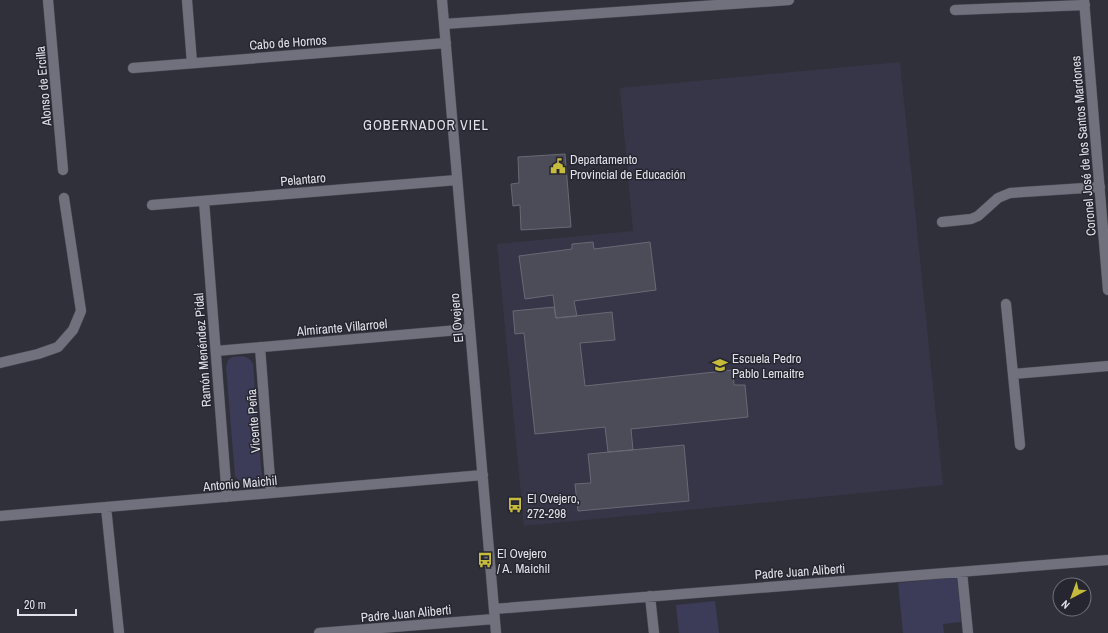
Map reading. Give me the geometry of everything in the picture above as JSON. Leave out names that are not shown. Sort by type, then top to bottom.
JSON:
[{"type":"street","name":"Alonso de Ercilla","points":[[48,0],[63,170]]},
{"type":"street","points":[[188,0],[192,63]]},
{"type":"street","name":"El Ovejero","points":[[442,0],[496,633]]},
{"type":"street","points":[[444,24],[789,0]]},
{"type":"street","points":[[955,10],[1084,2]]},
{"type":"street","name":"Coronel José de los Santos Mardones","points":[[1084,2],[1106,239],[1108,290]]},
{"type":"street","name":"Cabo de Hornos","points":[[133,68],[446,43]]},
{"type":"street","name":"Pelantaro","points":[[152,205],[457,180]]},
{"type":"street","points":[[942,222],[971,219],[978,216],[998,198],[1010,193],[1100,187]]},
{"type":"street","points":[[0,363],[38,354],[58,347],[73,330],[81,311],[64,198]]},
{"type":"street","name":"Ramón Menéndez Pidal","points":[[204,201],[227,497]]},
{"type":"street","points":[[1006,304],[1020,445]]},
{"type":"street","name":"Almirante Villarroel","points":[[216,351],[470,329]]},
{"type":"street","name":"Vicente Peña","points":[[260,347],[271,493]]},
{"type":"street","points":[[1013,374],[1108,366]]},
{"type":"street","name":"Antonio Maichil","points":[[0,516],[483,475]]},
{"type":"street","points":[[106,507],[118,633]]},
{"type":"street","name":"Padre Juan Aliberti","points":[[319,633],[650,596],[1108,560]]},
{"type":"street","points":[[962,572],[968,633]]},
{"type":"street","points":[[650,596],[654,633]]},
{"type":"shaded area","name":"Escuela Pedro Pablo Lemaitre","points":[[900,62],[943,485],[524,526],[497,244],[633,231],[620,88]]},
{"type":"shaded area","points":[[241,356],[247,358],[253,364],[262,479],[243,481],[237,479],[235,476],[226,367],[228,360],[232,357]]},
{"type":"shaded area","points":[[957,577],[961,622],[943,624],[944,633],[903,633],[898,583]]},
{"type":"shaded area","points":[[715,601],[719,633],[679,633],[676,605]]},
{"type":"building","points":[[565,154],[571,227],[521,230],[520,205],[513,206],[511,184],[519,183],[518,157]]},
{"type":"building","points":[[593,242],[594,249],[650,242],[656,290],[574,301],[577,316],[556,318],[553,295],[525,299],[519,256],[572,249],[572,244]]},
{"type":"building","points":[[554,307],[556,318],[612,312],[615,340],[580,343],[585,386],[733,370],[734,385],[745,385],[748,417],[631,429],[633,450],[608,452],[605,427],[535,434],[524,333],[515,334],[513,311]]},
{"type":"building","points":[[684,445],[689,501],[578,511],[575,484],[591,483],[588,454]]},
{"type":"place","name":"Departamento Provincial de Educación","points":[[558,166]]},
{"type":"place","name":"Escuela Pedro Pablo Lemaitre","points":[[720,365]]},
{"type":"place","name":"El Ovejero, 272-298","points":[[515,505]]},
{"type":"place","name":"El Ovejero / A. Maichil","points":[[485,560]]},
{"type":"district","name":"GOBERNADOR VIEL","points":[[426,125]]}]
